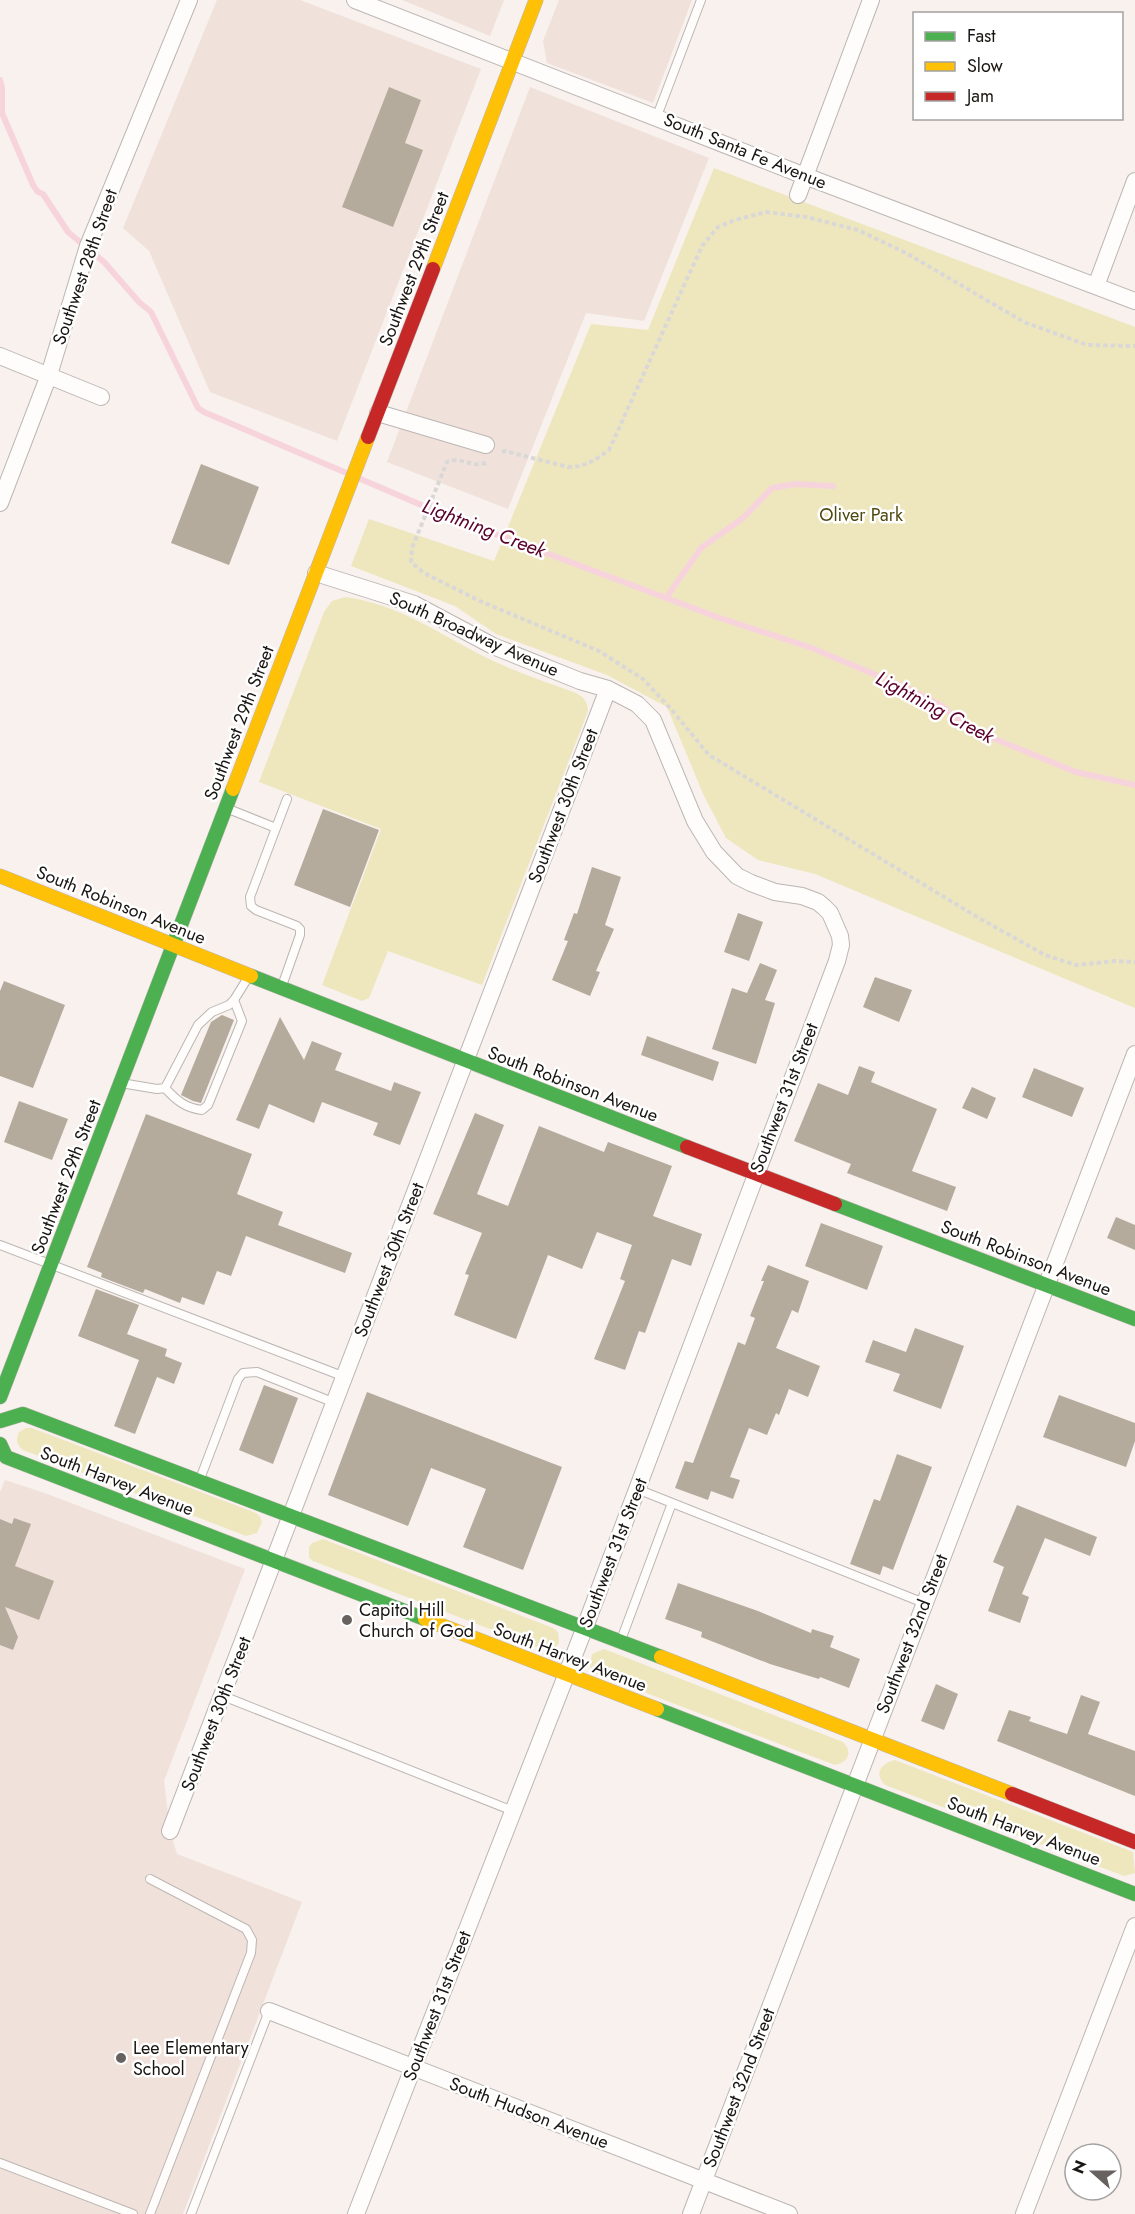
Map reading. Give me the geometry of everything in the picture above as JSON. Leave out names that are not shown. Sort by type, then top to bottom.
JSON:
[{"type":"street","name":"Southwest 28th Street","points":[[0,502],[49,375],[88,246],[189,0]]},
{"type":"street","name":"South Santa Fe Avenue","points":[[355,0],[657,116],[805,176],[1135,301]]},
{"type":"street","name":"Southwest 29th Street","points":[[0,1397],[536,0]]},
{"type":"street","points":[[798,195],[871,0]]},
{"type":"street","points":[[1096,286],[1135,181]]},
{"type":"street","points":[[0,356],[100,397]]},
{"type":"street","points":[[378,413],[491,453]]},
{"type":"street","name":"South Broadway Avenue","points":[[316,573],[414,604],[493,646],[580,681],[608,689],[637,704],[653,720],[695,821],[722,863],[751,884],[818,902],[830,913],[835,922]]},
{"type":"street","name":"Southwest 30th Street","points":[[170,1831],[608,689]]},
{"type":"street","name":"South Robinson Avenue","points":[[0,876],[465,1061],[1135,1319]]},
{"type":"street","name":"Southwest 31st Street","points":[[356,2214],[585,1627],[837,961],[841,945],[835,922]]},
{"type":"street","name":"Southwest 32nd Street","points":[[691,2214],[1135,1054]]},
{"type":"street","name":"South Harvey Avenue","points":[[0,1421],[23,1414],[585,1627],[1135,1842]]},
{"type":"street","name":"South Harvey Avenue","points":[[0,1444],[6,1457],[1135,1894]]},
{"type":"street","points":[[1024,2214],[1135,1926]]},
{"type":"street","name":"South Hudson Avenue","points":[[269,2011],[789,2214]]},
{"type":"lane","points":[[657,116],[701,0]]},
{"type":"lane","points":[[282,988],[300,936],[300,929],[256,910],[251,906],[250,897],[287,799]]},
{"type":"lane","points":[[226,808],[276,828]]},
{"type":"lane","points":[[165,1088],[198,1025],[212,1012],[229,1005],[250,976]]},
{"type":"lane","points":[[165,1088],[189,1108],[202,1110],[208,1105],[242,1021],[234,1000]]},
{"type":"lane","points":[[121,1083],[157,1089],[165,1088]]},
{"type":"lane","points":[[0,1245],[345,1377]]},
{"type":"lane","points":[[199,1482],[238,1379],[243,1373],[257,1372],[335,1403]]},
{"type":"lane","points":[[637,1489],[924,1603]]},
{"type":"lane","points":[[621,1641],[672,1503]]},
{"type":"lane","points":[[223,1696],[513,1811]]},
{"type":"lane","points":[[150,1879],[246,1929],[252,1940],[252,1947],[235,1999],[150,2214]]},
{"type":"lane","points":[[191,2214],[269,2011]]},
{"type":"lane","points":[[0,2163],[133,2214]]},
{"type":"path","points":[[1135,346],[1088,345],[1024,322],[906,253],[858,230],[806,217],[766,212],[718,227],[702,246],[609,450],[588,465],[578,467],[560,465],[505,451],[491,453],[478,465],[454,459],[447,462],[412,548],[411,562],[424,573],[480,601],[599,651],[643,679],[709,755],[979,918],[1046,955],[1076,964],[1135,962]]},
{"type":"shaded area","points":[[217,0],[300,0],[481,69],[337,441],[210,392],[149,251],[123,228]]},
{"type":"shaded area","points":[[402,0],[504,0],[490,36]]},
{"type":"shaded area","points":[[559,0],[692,0],[653,103],[547,63],[543,41]]},
{"type":"shaded area","points":[[530,87],[709,158],[644,321],[586,313],[508,509],[387,462]]},
{"type":"shaded area","name":"Lee Elementary School","points":[[5,1480],[245,1569],[164,1781],[170,1831],[177,1854],[302,1902],[183,2214],[0,2214],[0,1492]]},
{"type":"green space","name":"Oliver Park","points":[[714,168],[1135,327],[1135,1008],[815,874],[758,860],[726,838],[704,796],[667,707],[607,675],[496,634],[455,606],[351,566],[369,519],[494,561],[591,324],[648,330]]},
{"type":"green space","points":[[345,597],[401,613],[498,663],[576,693],[586,702],[588,711],[482,985],[388,951],[369,998],[362,1001],[322,985],[381,829],[259,782],[324,612],[332,601]]},
{"type":"green space","points":[[32,1428],[256,1513],[262,1522],[257,1533],[246,1536],[23,1450],[17,1442],[17,1437],[19,1432]]},
{"type":"green space","points":[[323,1539],[553,1628],[558,1632],[559,1643],[547,1651],[313,1561],[309,1558],[309,1547],[312,1543]]},
{"type":"green space","points":[[604,1649],[843,1742],[848,1750],[848,1756],[843,1762],[835,1765],[594,1673],[590,1667],[592,1654]]},
{"type":"green space","points":[[895,1760],[1133,1852],[1135,1873],[1124,1876],[885,1785],[879,1773],[886,1763]]},
{"type":"building","points":[[389,87],[421,100],[405,143],[423,150],[393,227],[342,207]]},
{"type":"building","points":[[201,464],[259,487],[229,565],[171,543]]},
{"type":"building","points":[[323,809],[379,830],[350,907],[294,885]]},
{"type":"building","points":[[592,867],[621,877],[605,925],[614,929],[596,971],[600,972],[590,996],[552,980],[568,941],[564,940],[574,913],[577,914]]},
{"type":"building","points":[[738,913],[763,922],[749,961],[724,952]]},
{"type":"building","points":[[760,963],[777,970],[765,1000],[775,1003],[756,1064],[712,1049],[732,988],[747,993]]},
{"type":"building","points":[[875,977],[912,990],[899,1022],[863,1007]]},
{"type":"building","points":[[4,981],[65,1005],[33,1088],[0,1076],[0,991]]},
{"type":"building","points":[[222,1015],[234,1020],[201,1103],[193,1101],[181,1095],[211,1022]]},
{"type":"building","points":[[280,1017],[304,1060],[312,1041],[342,1053],[335,1070],[391,1091],[394,1082],[421,1092],[400,1145],[373,1135],[378,1123],[322,1102],[314,1123],[269,1104],[259,1129],[236,1120]]},
{"type":"building","points":[[647,1036],[719,1062],[713,1081],[641,1055]]},
{"type":"building","points":[[859,1066],[875,1072],[871,1082],[937,1109],[912,1171],[956,1187],[947,1211],[847,1173],[851,1164],[794,1141],[818,1083],[848,1095]]},
{"type":"building","points":[[1034,1068],[1084,1088],[1072,1117],[1022,1097]]},
{"type":"building","points":[[972,1087],[996,1098],[987,1119],[962,1108]]},
{"type":"building","points":[[19,1101],[68,1119],[52,1160],[4,1142]]},
{"type":"building","points":[[475,1113],[504,1125],[477,1194],[508,1206],[539,1126],[604,1152],[608,1142],[672,1166],[653,1216],[702,1234],[691,1266],[672,1259],[645,1333],[639,1331],[625,1370],[594,1359],[625,1281],[620,1279],[632,1245],[597,1232],[582,1269],[548,1255],[516,1339],[454,1315],[469,1275],[465,1274],[482,1233],[433,1214]]},
{"type":"building","points":[[146,1114],[252,1154],[237,1194],[283,1212],[278,1225],[352,1253],[345,1273],[246,1236],[231,1276],[217,1271],[204,1305],[182,1297],[180,1303],[145,1289],[143,1293],[101,1277],[102,1273],[87,1267]]},
{"type":"building","points":[[1116,1217],[1135,1225],[1135,1250],[1107,1238]]},
{"type":"building","points":[[821,1223],[883,1246],[867,1290],[805,1266]]},
{"type":"building","points":[[768,1265],[809,1281],[798,1313],[792,1310],[776,1348],[820,1366],[808,1397],[789,1389],[779,1415],[776,1413],[767,1435],[749,1428],[730,1477],[740,1480],[733,1499],[711,1491],[708,1500],[675,1488],[685,1461],[693,1463],[738,1342],[745,1345],[755,1318],[750,1316]]},
{"type":"building","points":[[96,1289],[139,1305],[127,1334],[167,1349],[165,1356],[182,1363],[174,1384],[157,1377],[135,1434],[114,1426],[139,1360],[78,1336]]},
{"type":"building","points":[[915,1328],[964,1346],[941,1409],[893,1391],[900,1374],[865,1362],[873,1340],[906,1352]]},
{"type":"building","points":[[264,1385],[298,1398],[273,1464],[239,1450]]},
{"type":"building","points":[[367,1392],[562,1467],[523,1570],[463,1547],[486,1489],[431,1468],[408,1526],[328,1495]]},
{"type":"building","points":[[1059,1395],[1135,1423],[1135,1441],[1126,1467],[1043,1437]]},
{"type":"building","points":[[897,1454],[932,1467],[893,1570],[883,1566],[880,1575],[850,1564],[874,1499],[880,1501]]},
{"type":"building","points":[[1017,1505],[1097,1537],[1090,1556],[1045,1538],[1022,1594],[1029,1597],[1020,1623],[988,1611],[1004,1567],[993,1562]]},
{"type":"building","points":[[14,1518],[31,1524],[15,1566],[54,1581],[39,1620],[5,1607],[18,1637],[13,1650],[0,1645],[0,1519],[12,1524]]},
{"type":"building","points":[[678,1583],[758,1611],[811,1633],[812,1629],[834,1636],[830,1647],[860,1659],[849,1688],[820,1677],[819,1679],[770,1664],[701,1637],[702,1632],[665,1619]]},
{"type":"building","points":[[936,1684],[958,1694],[944,1730],[921,1721]]},
{"type":"building","points":[[1081,1695],[1100,1702],[1088,1734],[1135,1751],[1135,1796],[997,1741],[1009,1710],[1031,1717],[1029,1721],[1067,1734]]},
{"type":"waterway","name":"Lightning Creek","points":[[0,80],[2,113],[33,185],[38,192],[43,194],[68,232],[104,262],[139,302],[151,312],[198,408],[204,412],[447,516],[717,617],[812,648],[909,689],[942,706],[968,728],[1076,772],[1135,785]]},
{"type":"waterway","points":[[666,598],[701,548],[743,518],[772,488],[795,484],[833,486]]},
{"type":"traffic: fast","points":[[0,1397],[233,789]]},
{"type":"traffic: fast","points":[[251,976],[687,1147]]},
{"type":"traffic: fast","points":[[835,1204],[1135,1319]]},
{"type":"traffic: fast","points":[[0,1421],[23,1414],[661,1657]]},
{"type":"traffic: fast","points":[[0,1444],[6,1457],[425,1619]]},
{"type":"traffic: fast","points":[[657,1709],[1135,1894]]},
{"type":"traffic: slow","points":[[433,269],[536,0]]},
{"type":"traffic: slow","points":[[233,789],[368,437]]},
{"type":"traffic: slow","points":[[0,876],[251,976]]},
{"type":"traffic: slow","points":[[425,1619],[657,1709]]},
{"type":"traffic: slow","points":[[661,1657],[1012,1794]]},
{"type":"traffic: jam","points":[[368,437],[433,269]]},
{"type":"traffic: jam","points":[[687,1147],[835,1204]]},
{"type":"traffic: jam","points":[[1012,1794],[1135,1842]]},
{"type":"place","name":"Capitol Hill Church of God","points":[[347,1620]]},
{"type":"place","name":"Lee Elementary School","points":[[121,2058]]}]
